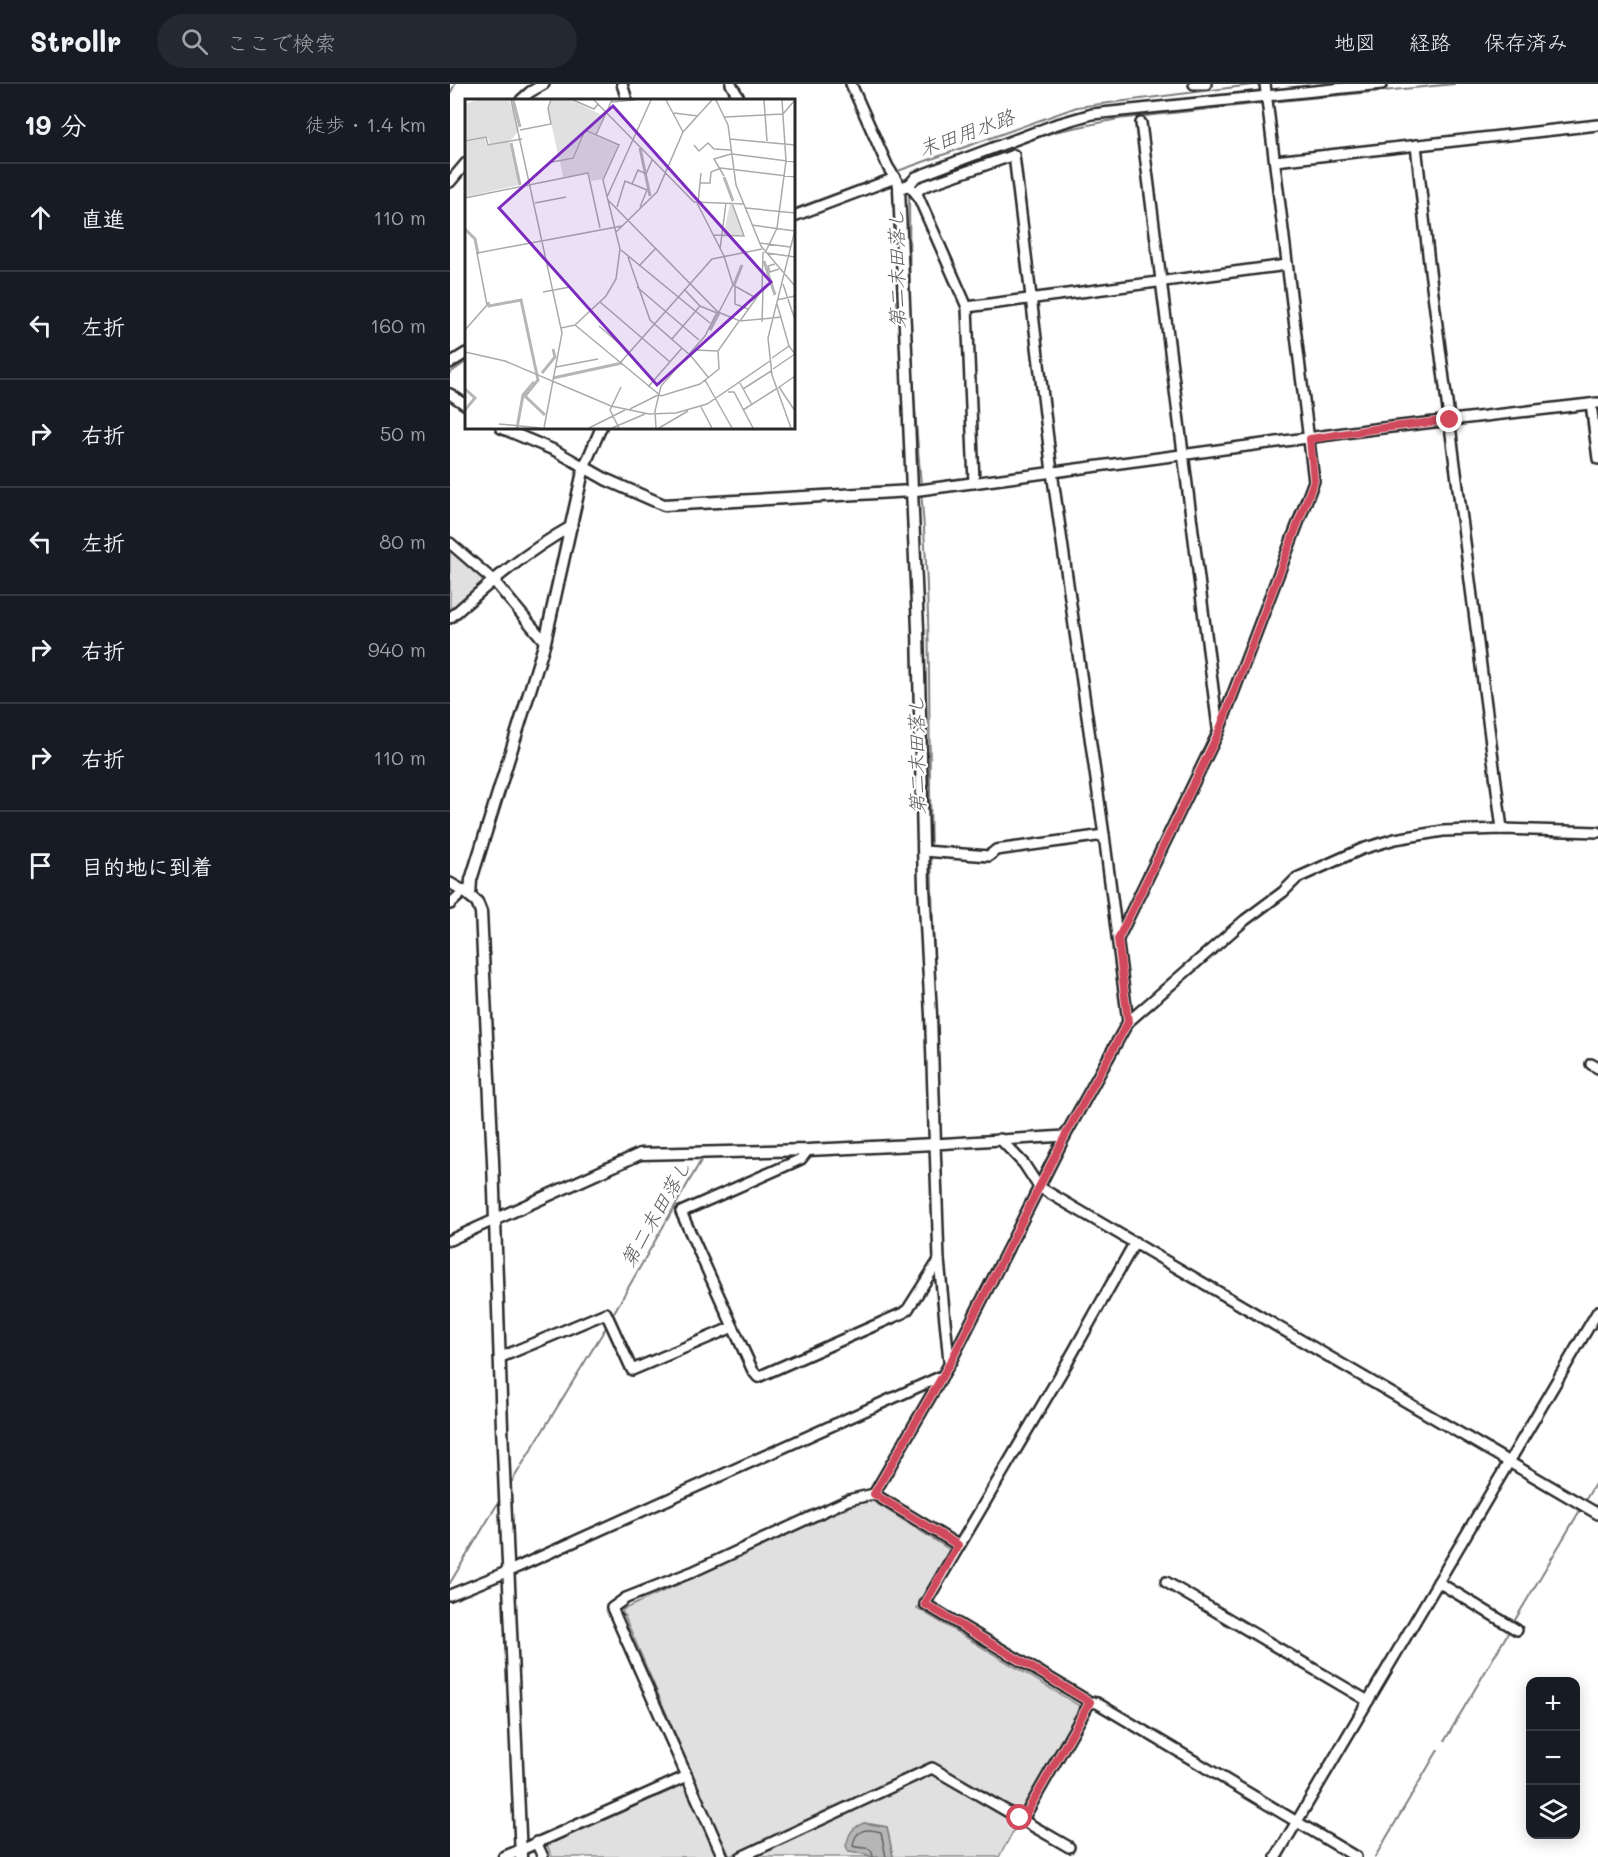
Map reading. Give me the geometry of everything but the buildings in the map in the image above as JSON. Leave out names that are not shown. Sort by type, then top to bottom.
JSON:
[{"type":"street","points":[[522,99],[533,88],[544,84]]},
{"type":"street","points":[[622,84],[627,99]]},
{"type":"street","points":[[731,84],[739,99]]},
{"type":"street","points":[[850,84],[888,168],[905,186],[967,307],[974,483]]},
{"type":"street","points":[[1194,84],[1206,84]]},
{"type":"street","points":[[1118,939],[1218,734],[1314,481],[1265,84]]},
{"type":"street","points":[[905,186],[916,177],[1054,125],[1092,114],[1382,84]]},
{"type":"street","points":[[1141,123],[1218,734]]},
{"type":"street","points":[[1275,161],[1598,125]]},
{"type":"street","points":[[1416,145],[1502,829]]},
{"type":"street","points":[[795,216],[905,186],[922,187],[1014,155],[1053,472],[1128,1022]]},
{"type":"street","points":[[450,182],[465,164]]},
{"type":"street","points":[[905,186],[924,887],[931,1015],[939,1260],[950,1363]]},
{"type":"street","points":[[967,307],[1287,266]]},
{"type":"street","points":[[450,363],[465,354]]},
{"type":"street","points":[[450,394],[465,404]]},
{"type":"street","points":[[503,429],[556,451],[607,480],[664,505],[912,491],[1374,429],[1594,403],[1598,459]]},
{"type":"street","points":[[450,904],[467,894],[545,642],[584,467],[601,429]]},
{"type":"street","points":[[450,618],[494,580],[544,542],[572,526]]},
{"type":"street","points":[[450,543],[494,580],[545,642]]},
{"type":"street","points":[[874,1494],[950,1363],[1065,1136],[1128,1022],[1297,878],[1362,849],[1395,839],[1443,831],[1502,829],[1598,832]]},
{"type":"street","points":[[924,851],[989,856],[996,850],[1104,835]]},
{"type":"street","points":[[450,883],[477,902],[482,912],[521,1853]]},
{"type":"street","points":[[450,1240],[640,1154],[808,1150],[1065,1136]]},
{"type":"street","points":[[1000,1139],[1024,1164],[1039,1187],[1598,1514]]},
{"type":"street","points":[[808,1150],[801,1159],[681,1212],[753,1371],[758,1377],[908,1310],[939,1260]]},
{"type":"street","points":[[1135,1242],[1067,1363],[925,1604],[1356,1857]]},
{"type":"street","points":[[1276,1857],[1598,1311]]},
{"type":"street","points":[[501,1357],[606,1313],[632,1370],[733,1327]]},
{"type":"street","points":[[450,1595],[942,1376]]},
{"type":"street","points":[[723,1857],[612,1608],[626,1599],[692,1572],[848,1500],[874,1494],[958,1545]]},
{"type":"street","points":[[1166,1582],[1368,1701]]},
{"type":"street","points":[[1438,1582],[1517,1630]]},
{"type":"street","points":[[1023,1819],[1090,1702]]},
{"type":"street","points":[[741,1857],[932,1768],[1070,1847]]},
{"type":"street","points":[[504,1857],[521,1853],[536,1842],[687,1776]]},
{"type":"street","points":[[536,1842],[543,1857]]},
{"type":"shaded area","points":[[450,547],[488,580],[450,613]]},
{"type":"shaded area","points":[[868,1498],[949,1549],[917,1608],[1083,1708],[1021,1812],[930,1762],[728,1857],[622,1610]]},
{"type":"shaded area","points":[[934,1772],[1019,1821],[999,1857],[893,1857],[887,1827],[864,1823],[849,1852],[872,1857],[752,1857]]},
{"type":"shaded area","points":[[683,1785],[689,1788],[720,1857],[552,1857],[547,1845]]},
{"type":"water","points":[[864,1823],[887,1827],[893,1857],[872,1857],[849,1852],[846,1846],[853,1829]]},
{"type":"waterway","points":[[450,94],[455,84]]},
{"type":"waterway","name":"末田用水路","points":[[895,172],[1077,107],[1260,84]]},
{"type":"waterway","name":"第二末田落し","points":[[1270,102],[1454,84]]},
{"type":"waterway","name":"第二末田落し","points":[[966,163],[1054,132],[1118,119],[1264,103]]},
{"type":"waterway","name":"末田用水路","points":[[795,209],[889,174]]},
{"type":"waterway","name":"第二末田落し","points":[[909,192],[910,333]]},
{"type":"waterway","name":"末田用水路","points":[[450,373],[465,363]]},
{"type":"waterway","name":"第二末田落し","points":[[913,384],[921,486]]},
{"type":"waterway","name":"第二末田落し","points":[[921,491],[928,625],[931,849]]},
{"type":"waterway","name":"第二末田落し","points":[[931,854],[935,987]]},
{"type":"waterway","name":"第二末田落し","points":[[767,1156],[792,1156]]},
{"type":"waterway","name":"第二末田落し","points":[[612,1316],[703,1157]]},
{"type":"waterway","name":"第二末田落し","points":[[509,1486],[608,1324]]},
{"type":"waterway","points":[[1586,1499],[1598,1479]]},
{"type":"waterway","name":"第二末田落し","points":[[450,1583],[501,1498]]},
{"type":"waterway","points":[[1515,1620],[1579,1512]]},
{"type":"waterway","points":[[1445,1740],[1508,1633]]},
{"type":"waterway","points":[[1375,1857],[1438,1750]]},
{"type":"route","points":[[1020,1818],[1023,1819],[1090,1702],[925,1604],[958,1545],[874,1494],[950,1363],[1065,1136],[1128,1022],[1118,939],[1218,734],[1314,481],[1310,439],[1450,420]]}]
